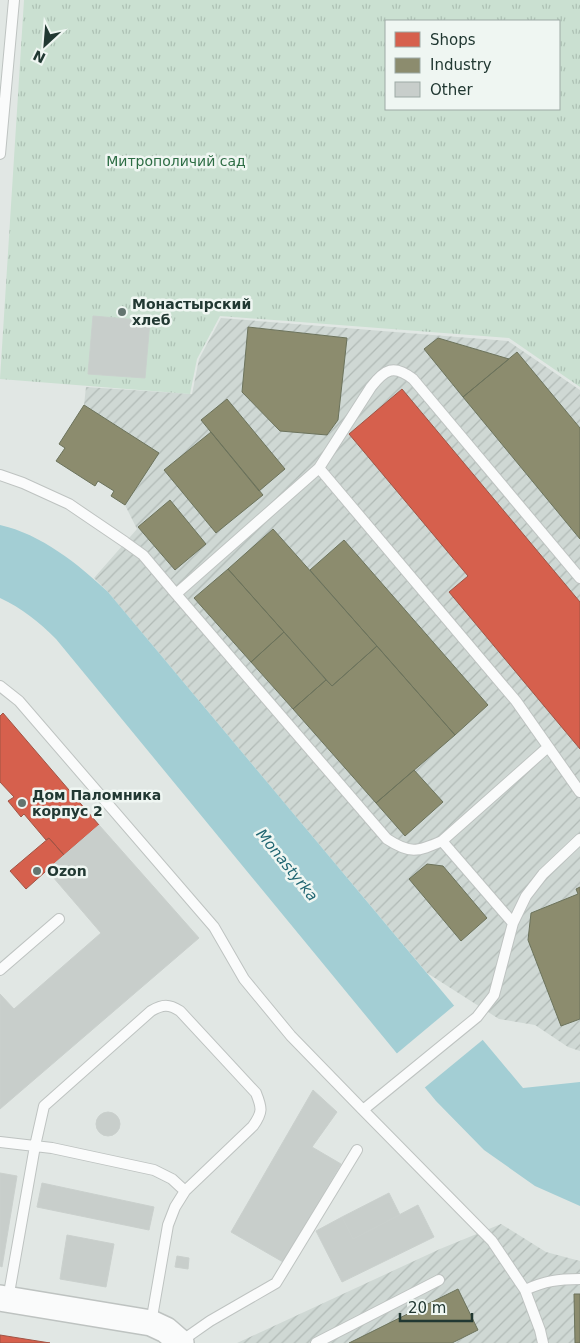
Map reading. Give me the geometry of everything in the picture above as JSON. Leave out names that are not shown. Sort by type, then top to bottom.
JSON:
[{"type":"street","points":[[4,1298],[151,1322],[166,1330],[181,1342]]},
{"type":"lane","points":[[0,154],[14,0]]},
{"type":"lane","points":[[176,594],[319,468],[371,386],[380,375],[391,370],[403,371],[414,379],[580,578]]},
{"type":"lane","points":[[319,468],[516,700],[580,792]]},
{"type":"lane","points":[[0,474],[69,504],[143,555],[387,839],[404,849],[424,849],[442,841],[548,747]]},
{"type":"lane","points":[[0,686],[19,701],[214,927],[244,979],[291,1036],[492,1241],[525,1290],[543,1343]]},
{"type":"lane","points":[[363,1110],[477,1016],[494,995],[513,923],[526,896],[543,874],[580,839]]},
{"type":"lane","points":[[442,841],[513,923]]},
{"type":"lane","points":[[0,970],[59,919]]},
{"type":"lane","points":[[4,1298],[44,1106],[152,1011],[161,1005],[171,1005],[180,1011],[256,1093],[261,1105],[260,1116],[253,1126],[185,1191],[175,1207],[168,1225],[151,1322]]},
{"type":"lane","points":[[0,1142],[52,1148],[154,1170],[172,1179],[185,1191]]},
{"type":"lane","points":[[181,1342],[210,1321],[276,1283],[357,1150]]},
{"type":"lane","points":[[525,1290],[544,1282],[580,1279]]},
{"type":"lane","points":[[316,1343],[439,1280]]},
{"type":"shaded area","points":[[221,318],[508,341],[580,390],[580,1051],[568,1047],[535,1025],[499,1019],[427,973],[108,592],[94,578],[137,529],[125,505],[111,496],[114,491],[98,481],[95,486],[56,461],[65,448],[59,444],[84,405],[86,387],[192,394],[199,359]]},
{"type":"shaded area","points":[[501,1224],[546,1252],[580,1261],[580,1343],[237,1343],[440,1249]]},
{"type":"green space","name":"Митрополичий сад","points":[[24,0],[580,0],[580,387],[509,338],[220,316],[197,359],[190,394],[0,379]]},
{"type":"water","name":"Monastyrka","points":[[0,525],[30,535],[58,551],[108,592],[523,1088],[580,1082],[580,1206],[535,1186],[484,1150],[436,1101],[56,639],[30,616],[0,598]]},
{"type":"pier","points":[[456,1004],[485,1038],[423,1089],[395,1055]]},
{"type":"building: Shops","points":[[402,389],[580,602],[580,749],[449,592],[468,576],[349,434]]},
{"type":"building: Shops","points":[[3,713],[99,825],[64,855],[49,838],[46,840],[24,814],[21,817],[8,801],[14,797],[0,782],[0,716]]},
{"type":"building: Shops","points":[[49,838],[64,855],[26,889],[10,871]]},
{"type":"building: Shops","points":[[0,1335],[50,1343],[0,1343]]},
{"type":"building: Industry","points":[[248,327],[347,338],[338,420],[327,435],[280,431],[242,392]]},
{"type":"building: Industry","points":[[438,338],[509,359],[463,397],[424,349]]},
{"type":"building: Industry","points":[[517,352],[580,428],[580,539],[463,397]]},
{"type":"building: Industry","points":[[227,399],[285,469],[259,491],[201,420]]},
{"type":"building: Industry","points":[[84,405],[159,453],[125,505],[111,496],[114,491],[98,481],[95,486],[56,461],[65,448],[59,444]]},
{"type":"building: Industry","points":[[211,432],[263,495],[216,533],[164,470]]},
{"type":"building: Industry","points":[[170,500],[206,544],[175,570],[138,527]]},
{"type":"building: Industry","points":[[273,529],[377,646],[332,686],[228,569]]},
{"type":"building: Industry","points":[[344,540],[488,705],[455,735],[310,570]]},
{"type":"building: Industry","points":[[228,569],[284,632],[251,662],[194,598]]},
{"type":"building: Industry","points":[[284,632],[326,680],[293,709],[251,662]]},
{"type":"building: Industry","points":[[377,646],[455,735],[376,803],[293,709],[326,680],[332,686]]},
{"type":"building: Industry","points":[[414,770],[443,802],[405,836],[376,803]]},
{"type":"building: Industry","points":[[427,864],[443,866],[487,918],[461,941],[409,879]]},
{"type":"building: Industry","points":[[580,887],[580,1019],[561,1026],[528,940],[531,913],[578,894],[576,889]]},
{"type":"building: Industry","points":[[458,1289],[478,1330],[452,1343],[349,1343]]},
{"type":"building: Industry","points":[[574,1294],[580,1294],[580,1343],[575,1343]]},
{"type":"building: Other","points":[[93,316],[150,321],[145,378],[88,374]]},
{"type":"building: Other","points":[[99,825],[199,938],[0,1109],[0,994],[14,1009],[101,933],[47,870]]},
{"type":"building: Other","points":[[313,1090],[337,1112],[312,1147],[341,1164],[283,1262],[231,1232]]},
{"type":"building: Other","points":[[108,1112],[116,1116],[120,1124],[116,1132],[108,1136],[100,1132],[96,1124],[100,1116]]},
{"type":"building: Other","points":[[0,1173],[17,1176],[2,1267],[0,1266]]},
{"type":"building: Other","points":[[42,1183],[154,1207],[149,1230],[37,1207]]},
{"type":"building: Other","points":[[389,1193],[400,1215],[353,1239],[342,1217]]},
{"type":"building: Other","points":[[418,1205],[434,1237],[342,1282],[316,1231],[342,1217],[353,1239]]},
{"type":"building: Other","points":[[67,1235],[114,1244],[106,1287],[60,1279]]},
{"type":"building: Other","points":[[177,1256],[189,1258],[188,1269],[175,1267]]},
{"type":"place","name":"Монастырский хлеб","points":[[122,312]]},
{"type":"place","name":"Дом Паломника корпус 2","points":[[22,803]]},
{"type":"place","name":"Ozon","points":[[37,871]]}]
